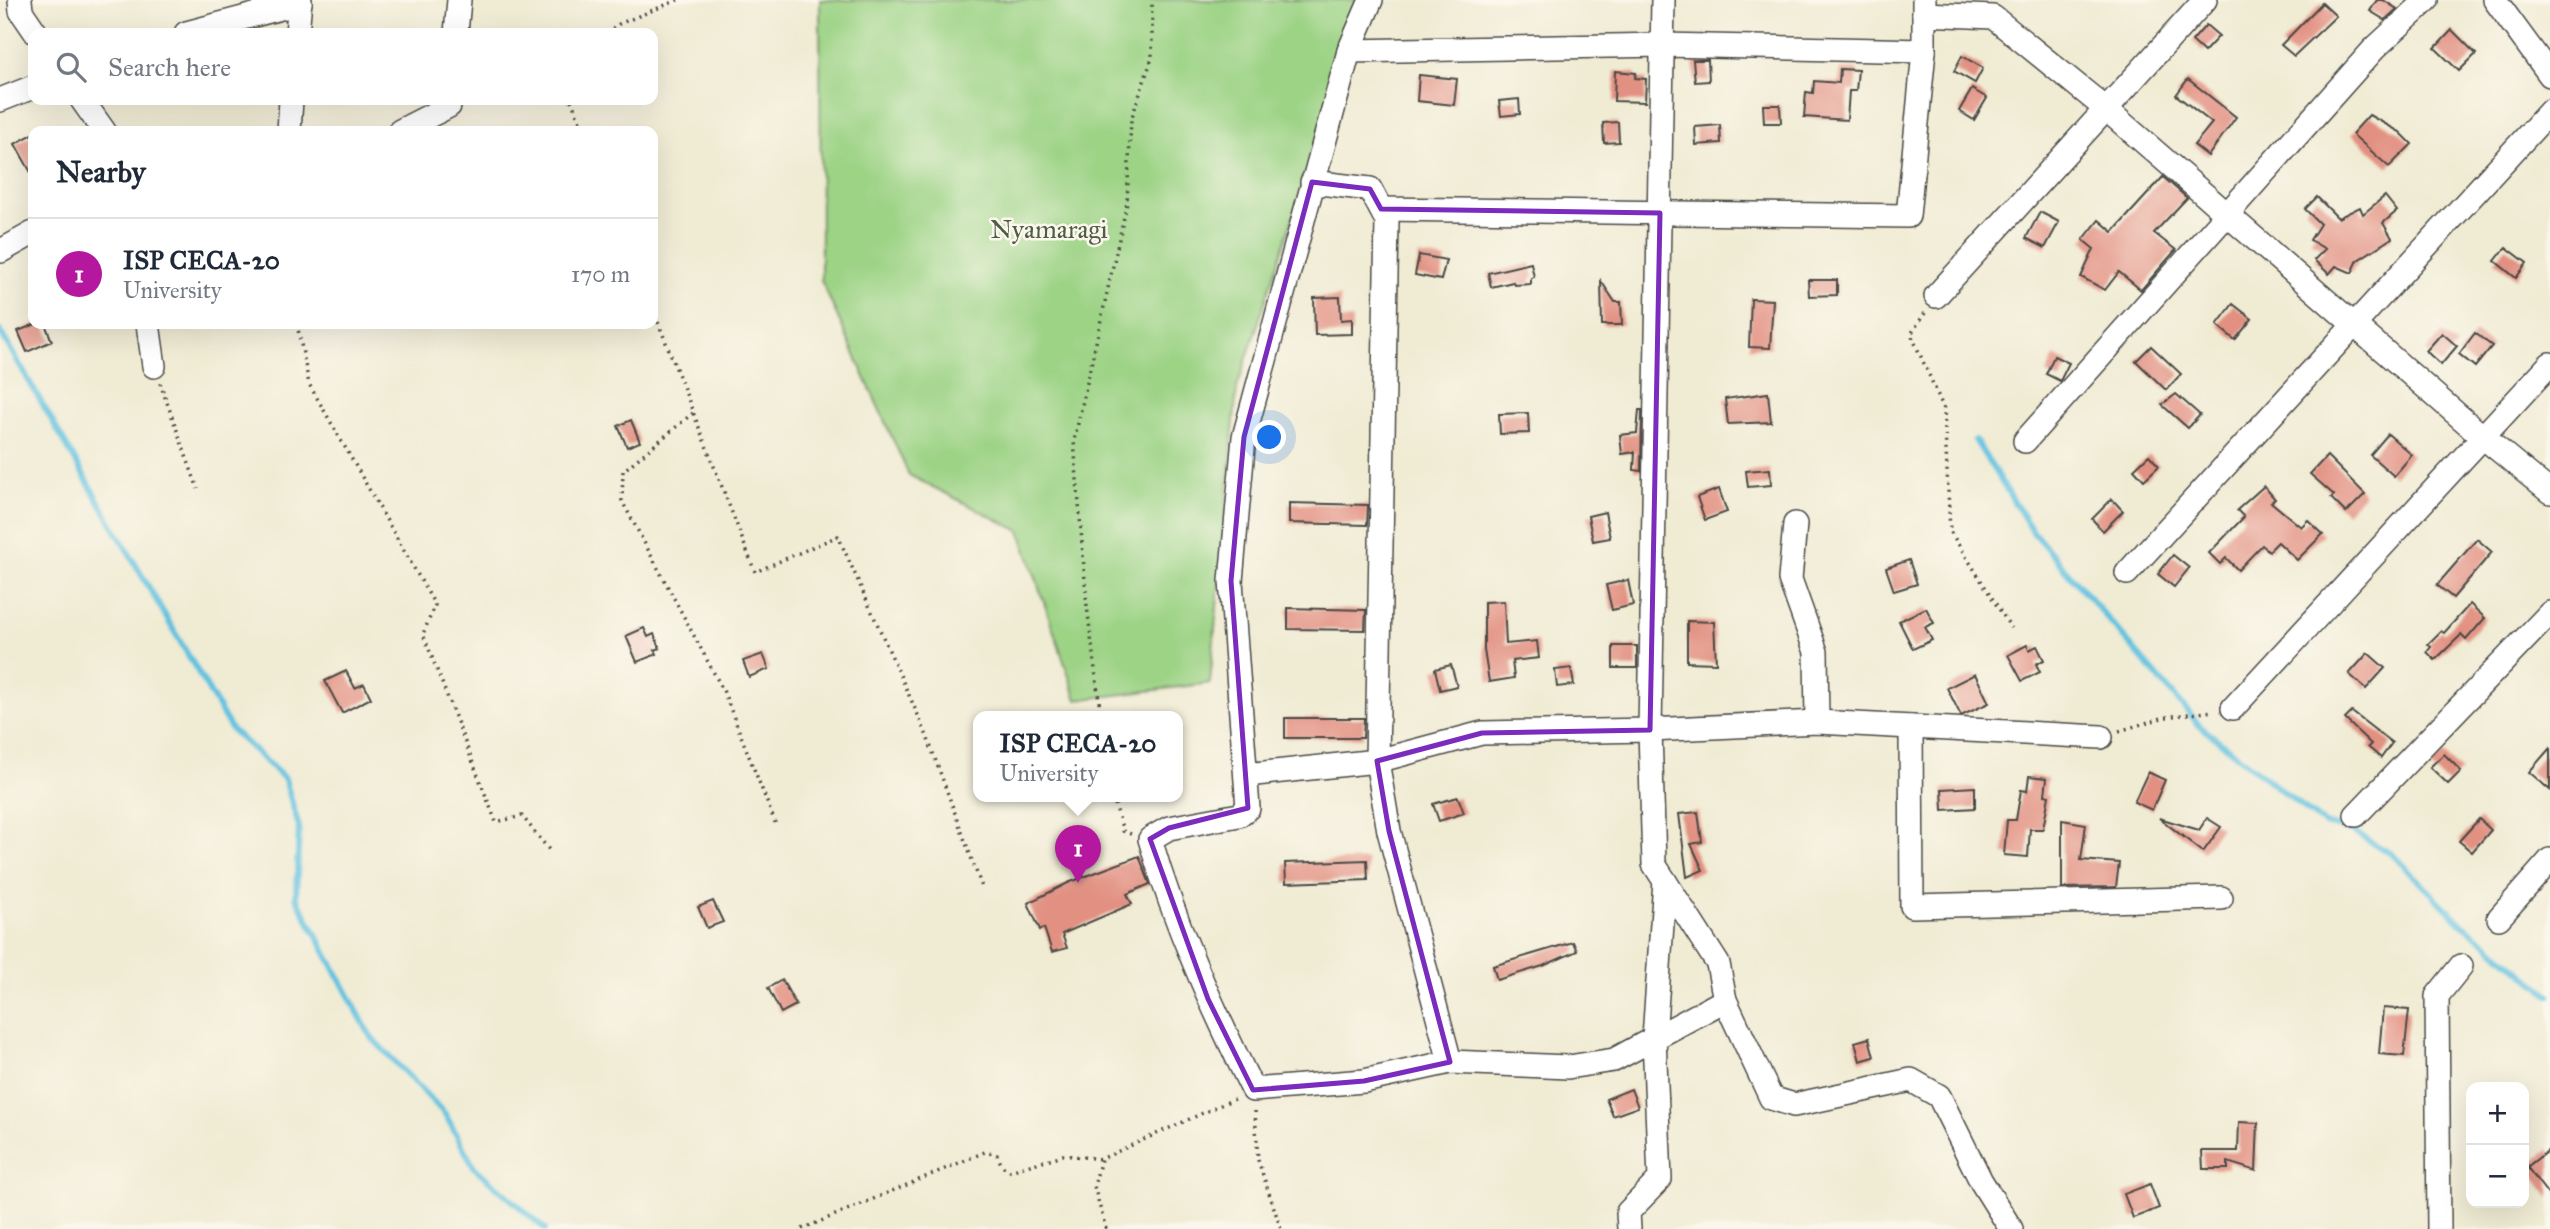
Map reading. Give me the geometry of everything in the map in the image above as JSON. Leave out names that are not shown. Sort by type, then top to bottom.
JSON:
[{"type":"street","points":[[20,0],[21,11],[33,28]]},
{"type":"street","points":[[456,28],[459,0]]},
{"type":"street","points":[[1371,0],[1349,51],[1244,437],[1231,581],[1248,808],[1239,815],[1169,828],[1150,839],[1208,999],[1253,1090],[1363,1081],[1450,1062],[1568,1067],[1614,1060],[1725,1000]]},
{"type":"street","points":[[1663,0],[1650,730],[1654,864],[1718,964],[1725,1000],[1771,1098],[1794,1105],[1911,1080],[1939,1096],[1981,1181],[2011,1229]]},
{"type":"street","points":[[1936,296],[2205,0]]},
{"type":"street","points":[[2025,441],[2374,49],[2427,0]]},
{"type":"street","points":[[2495,0],[2550,75]]},
{"type":"street","points":[[204,28],[300,1],[298,28]]},
{"type":"street","points":[[1381,209],[1908,216],[1924,51],[1924,7],[1993,17],[2228,213],[2483,437],[2550,492]]},
{"type":"street","points":[[1349,51],[1664,45],[1924,51]]},
{"type":"street","points":[[0,100],[28,89]]},
{"type":"street","points":[[86,105],[100,126]]},
{"type":"street","points":[[289,126],[291,105]]},
{"type":"street","points":[[410,126],[449,105]]},
{"type":"street","points":[[2127,573],[2550,111]]},
{"type":"street","points":[[1312,182],[1370,189],[1387,221],[1377,761],[1389,831],[1450,1062]]},
{"type":"street","points":[[1,251],[28,236]]},
{"type":"street","points":[[149,329],[154,366]]},
{"type":"street","points":[[2234,708],[2550,363]]},
{"type":"street","points":[[1795,524],[1790,579],[1816,652],[1817,722]]},
{"type":"street","points":[[2356,815],[2550,613]]},
{"type":"street","points":[[1246,775],[1377,761],[1482,733],[1650,730],[1817,722],[2101,737]]},
{"type":"street","points":[[1911,727],[1912,906],[2221,898]]},
{"type":"street","points":[[2499,918],[2550,860]]},
{"type":"street","points":[[1629,1229],[1628,1212],[1660,1179],[1654,1038],[1665,881]]},
{"type":"street","points":[[2439,1229],[2437,996],[2460,966]]},
{"type":"path","points":[[614,28],[678,0]]},
{"type":"path","points":[[1100,711],[1087,606],[1074,441],[1127,203],[1131,121],[1152,58],[1153,0]]},
{"type":"path","points":[[573,105],[582,126]]},
{"type":"path","points":[[1936,296],[1911,334],[1944,409],[1950,531],[2011,628]]},
{"type":"path","points":[[658,322],[755,572],[838,536],[925,731],[983,890]]},
{"type":"path","points":[[298,329],[309,384],[435,605],[423,634],[496,822],[522,816],[550,851]]},
{"type":"path","points":[[154,366],[198,489]]},
{"type":"path","points":[[693,413],[623,471],[622,500],[723,690],[776,825]]},
{"type":"path","points":[[2101,737],[2165,717],[2234,708]]},
{"type":"path","points":[[1115,802],[1123,831],[1150,839]]},
{"type":"path","points":[[802,1229],[985,1152],[997,1156],[1002,1166],[1010,1171],[1063,1155],[1101,1159],[1253,1090],[1258,1160],[1281,1229]]},
{"type":"path","points":[[1101,1159],[1094,1186],[1106,1229]]},
{"type":"highlighted area","points":[[1312,182],[1370,189],[1381,209],[1660,213],[1650,730],[1482,733],[1377,761],[1389,831],[1450,1062],[1364,1081],[1253,1090],[1208,999],[1150,839],[1169,828],[1248,808],[1231,581],[1244,437]]},
{"type":"green space","name":"Nyamaragi","points":[[820,0],[1364,0],[1237,388],[1210,683],[1077,700],[1020,531],[909,475],[821,280]]},
{"type":"building","points":[[2377,0],[2383,0],[2397,9],[2385,20],[2370,11]]},
{"type":"building","points":[[2322,3],[2336,16],[2294,56],[2281,45]]},
{"type":"building","points":[[2206,25],[2219,36],[2204,52],[2192,41]]},
{"type":"building","points":[[2452,30],[2476,54],[2459,71],[2435,48]]},
{"type":"building","points":[[1962,56],[1983,68],[1975,83],[1954,71]]},
{"type":"building","points":[[1693,60],[1708,60],[1709,81],[1695,82]]},
{"type":"building","points":[[1840,69],[1858,70],[1856,91],[1849,91],[1847,120],[1804,117],[1806,92],[1813,93],[1814,81],[1839,83]]},
{"type":"building","points":[[1615,71],[1636,73],[1635,78],[1646,79],[1645,102],[1614,101]]},
{"type":"building","points":[[1419,75],[1457,79],[1454,105],[1417,101]]},
{"type":"building","points":[[2188,79],[2236,117],[2208,156],[2194,145],[2212,123],[2176,95]]},
{"type":"building","points":[[1972,89],[1987,98],[1974,120],[1959,111]]},
{"type":"building","points":[[1519,99],[1520,114],[1501,116],[1499,101]]},
{"type":"building","points":[[1763,105],[1780,105],[1781,123],[1764,123]]},
{"type":"building","points":[[2369,115],[2400,132],[2412,144],[2389,167],[2352,134]]},
{"type":"building","points":[[1618,122],[1619,142],[1604,143],[1603,123]]},
{"type":"building","points":[[1720,125],[1721,143],[1696,145],[1695,127]]},
{"type":"building","points":[[28,137],[28,167],[15,144]]},
{"type":"building","points":[[2163,177],[2187,198],[2154,233],[2176,250],[2141,290],[2119,272],[2105,290],[2081,277],[2094,249],[2083,240],[2099,220],[2113,232]]},
{"type":"building","points":[[2385,196],[2397,211],[2383,223],[2392,238],[2358,260],[2352,273],[2336,266],[2329,274],[2314,260],[2325,249],[2310,240],[2320,224],[2305,209],[2317,197],[2338,218],[2360,207],[2363,214]]},
{"type":"building","points":[[2040,212],[2059,222],[2045,248],[2026,238]]},
{"type":"building","points":[[2506,247],[2527,263],[2516,278],[2495,261]]},
{"type":"building","points":[[1419,255],[1446,260],[1441,280],[1415,275]]},
{"type":"building","points":[[1531,263],[1534,277],[1531,278],[1531,284],[1514,285],[1513,282],[1491,287],[1488,273]]},
{"type":"building","points":[[1808,280],[1837,280],[1837,295],[1809,296]]},
{"type":"building","points":[[1601,281],[1615,302],[1621,302],[1622,325],[1602,325]]},
{"type":"building","points":[[1340,297],[1341,320],[1352,319],[1352,334],[1315,335],[1314,298]]},
{"type":"building","points":[[1751,299],[1773,300],[1770,348],[1749,347]]},
{"type":"building","points":[[2233,304],[2252,319],[2235,340],[2217,325]]},
{"type":"building","points":[[28,327],[47,329],[52,341],[27,352],[18,331]]},
{"type":"building","points":[[2442,333],[2457,346],[2441,365],[2426,351]]},
{"type":"building","points":[[2475,333],[2492,346],[2475,367],[2459,354]]},
{"type":"building","points":[[2151,346],[2181,374],[2166,390],[2136,361]]},
{"type":"building","points":[[2054,356],[2069,363],[2060,381],[2046,374]]},
{"type":"building","points":[[1768,393],[1771,422],[1728,424],[1725,399]]},
{"type":"building","points":[[2176,394],[2200,415],[2188,428],[2162,405]]},
{"type":"building","points":[[1639,410],[1642,410],[1641,471],[1634,470],[1635,452],[1622,454],[1620,435],[1637,433]]},
{"type":"building","points":[[1528,413],[1529,433],[1500,434],[1499,414]]},
{"type":"building","points":[[631,420],[640,442],[627,447],[618,426]]},
{"type":"building","points":[[2388,434],[2412,455],[2394,476],[2370,455]]},
{"type":"building","points":[[2149,455],[2159,466],[2144,480],[2134,469]]},
{"type":"building","points":[[2327,456],[2365,494],[2346,513],[2331,498],[2334,495],[2310,474]]},
{"type":"building","points":[[1770,469],[1771,485],[1748,487],[1746,471]]},
{"type":"building","points":[[2264,486],[2275,499],[2271,502],[2301,527],[2308,520],[2323,534],[2297,560],[2278,542],[2269,551],[2262,545],[2238,570],[2226,558],[2220,564],[2209,553],[2244,517],[2237,510]]},
{"type":"building","points":[[1719,489],[1727,512],[1705,520],[1697,497]]},
{"type":"building","points":[[2112,499],[2123,511],[2103,531],[2092,519]]},
{"type":"building","points":[[1289,503],[1368,505],[1367,525],[1289,523]]},
{"type":"building","points":[[1605,512],[1610,538],[1593,541],[1588,516]]},
{"type":"building","points":[[2477,539],[2492,552],[2453,598],[2437,585]]},
{"type":"building","points":[[2173,555],[2189,568],[2174,587],[2158,574]]},
{"type":"building","points":[[1909,560],[1917,584],[1894,591],[1886,568]]},
{"type":"building","points":[[1628,580],[1633,605],[1612,610],[1606,585]]},
{"type":"building","points":[[1504,601],[1506,644],[1537,641],[1539,658],[1512,661],[1514,678],[1489,682],[1484,650],[1484,602]]},
{"type":"building","points":[[2470,604],[2485,618],[2466,640],[2461,635],[2435,660],[2427,652],[2431,647],[2428,644],[2441,631],[2444,633]]},
{"type":"building","points":[[1288,608],[1366,610],[1365,630],[1288,629]]},
{"type":"building","points":[[1926,608],[1934,623],[1925,627],[1932,640],[1913,649],[1899,621]]},
{"type":"building","points":[[1687,621],[1714,622],[1716,663],[1687,662]]},
{"type":"building","points":[[644,628],[648,637],[654,634],[660,648],[655,650],[657,654],[637,662],[626,636]]},
{"type":"building","points":[[2027,645],[2029,650],[2037,646],[2044,660],[2036,664],[2040,672],[2022,681],[2008,655]]},
{"type":"building","points":[[1613,646],[1637,646],[1637,668],[1613,668]]},
{"type":"building","points":[[2368,653],[2385,668],[2366,689],[2349,674]]},
{"type":"building","points":[[763,654],[769,669],[749,677],[743,661]]},
{"type":"building","points":[[1451,665],[1457,686],[1440,690],[1435,669]]},
{"type":"building","points":[[1571,668],[1574,685],[1557,687],[1555,670]]},
{"type":"building","points":[[346,671],[355,688],[364,684],[371,698],[342,713],[325,681]]},
{"type":"building","points":[[1975,674],[1989,703],[1961,716],[1947,688]]},
{"type":"building","points":[[2352,712],[2392,743],[2381,758],[2368,747],[2371,744],[2345,719]]},
{"type":"building","points":[[1285,718],[1364,718],[1363,738],[1285,738]]},
{"type":"building","points":[[2550,748],[2550,790],[2529,772]]},
{"type":"building","points":[[2444,754],[2461,771],[2448,784],[2430,767]]},
{"type":"building","points":[[2148,772],[2165,780],[2152,810],[2134,802]]},
{"type":"building","points":[[2029,776],[2047,778],[2045,795],[2049,796],[2043,829],[2030,829],[2028,857],[2004,855],[2007,820],[2016,820],[2021,790],[2027,791]]},
{"type":"building","points":[[1975,787],[1975,808],[1943,810],[1942,789]]},
{"type":"building","points":[[1458,797],[1464,813],[1439,821],[1433,804]]},
{"type":"building","points":[[1698,812],[1702,842],[1691,844],[1703,870],[1687,877],[1679,814]]},
{"type":"building","points":[[2159,818],[2199,830],[2207,818],[2221,827],[2203,852]]},
{"type":"building","points":[[2479,819],[2491,830],[2472,852],[2459,841]]},
{"type":"building","points":[[2062,820],[2086,824],[2081,860],[2119,863],[2116,887],[2062,888]]},
{"type":"building","points":[[1139,856],[1150,884],[1127,894],[1132,904],[1062,934],[1067,948],[1052,952],[1044,928],[1040,930],[1028,903],[1068,883]]},
{"type":"building","points":[[1367,860],[1368,880],[1286,883],[1285,863]]},
{"type":"building","points":[[713,901],[723,922],[707,928],[698,907]]},
{"type":"building","points":[[1573,942],[1577,951],[1543,966],[1497,980],[1493,966]]},
{"type":"building","points":[[782,980],[796,1005],[781,1013],[768,988]]},
{"type":"building","points":[[2383,1008],[2409,1010],[2404,1056],[2379,1054]]},
{"type":"building","points":[[1869,1038],[1874,1057],[1860,1061],[1855,1042]]},
{"type":"building","points":[[1631,1089],[1638,1107],[1613,1116],[1606,1099]]},
{"type":"building","points":[[2239,1122],[2258,1123],[2256,1171],[2228,1162],[2228,1169],[2203,1169],[2202,1151],[2238,1151]]},
{"type":"building","points":[[2550,1149],[2550,1197],[2529,1170],[2529,1165]]},
{"type":"building","points":[[2150,1184],[2159,1208],[2133,1218],[2124,1194]]},
{"type":"waterway","points":[[0,331],[231,729],[285,779],[299,827],[296,897],[371,1037],[445,1114],[474,1167],[545,1229]]},
{"type":"waterway","points":[[1975,440],[2033,532],[2200,726],[2324,824],[2350,830],[2392,854],[2460,922],[2550,995]]},
{"type":"place","name":"ISP CECA-20","points":[[1078,883]]}]
